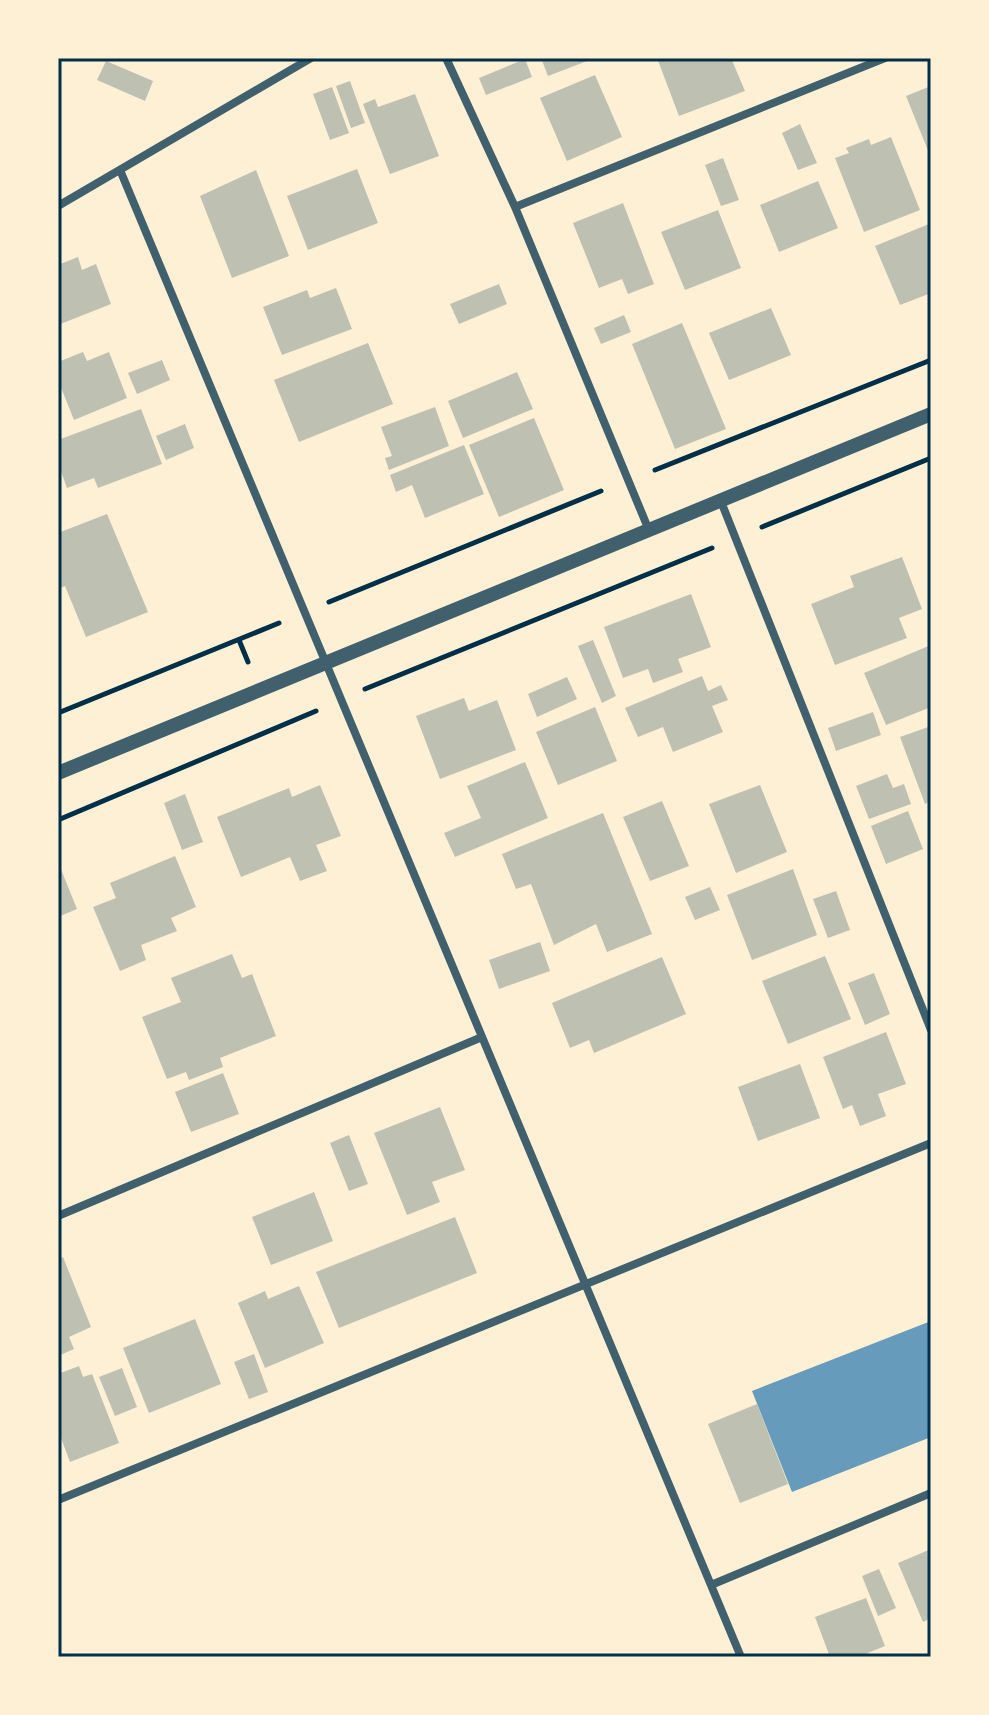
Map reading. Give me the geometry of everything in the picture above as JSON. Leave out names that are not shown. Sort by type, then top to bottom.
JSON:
[{"type":"street","points":[[58,206],[311,58]]},
{"type":"street","points":[[446,58],[515,207],[648,528]]},
{"type":"street","points":[[515,207],[885,58]]},
{"type":"street","points":[[120,170],[344,698],[741,1657]]},
{"type":"street","points":[[58,773],[720,498],[931,414]]},
{"type":"street","points":[[720,498],[931,1030]]},
{"type":"street","points":[[58,1216],[482,1037]]},
{"type":"street","points":[[58,1500],[931,1143]]},
{"type":"street","points":[[711,1585],[931,1493]]},
{"type":"path","points":[[58,713],[931,360]]},
{"type":"path","points":[[58,820],[344,698],[931,458]]},
{"type":"water","points":[[931,1321],[931,1437],[792,1492],[752,1391]]},
{"type":"building","points":[[541,58],[595,58],[548,76]]},
{"type":"building","points":[[657,58],[731,58],[745,91],[679,116]]},
{"type":"building","points":[[525,59],[532,77],[486,95],[479,78]]},
{"type":"building","points":[[106,61],[153,81],[145,101],[97,80]]},
{"type":"building","points":[[595,75],[622,137],[567,161],[540,98]]},
{"type":"building","points":[[350,81],[365,123],[351,128],[336,86]]},
{"type":"building","points":[[931,86],[931,158],[906,96]]},
{"type":"building","points":[[332,87],[349,133],[330,140],[313,94]]},
{"type":"building","points":[[415,94],[439,156],[390,174],[363,104],[375,99],[378,107]]},
{"type":"building","points":[[800,124],[817,163],[798,170],[782,133]]},
{"type":"building","points":[[891,137],[920,210],[864,232],[835,158],[849,153],[846,148],[869,139],[871,145]]},
{"type":"building","points":[[723,158],[739,200],[721,206],[705,165]]},
{"type":"building","points":[[357,169],[378,223],[308,250],[287,196]]},
{"type":"building","points":[[256,170],[289,256],[232,278],[200,196]]},
{"type":"building","points":[[818,181],[838,228],[779,252],[760,205]]},
{"type":"building","points":[[623,203],[654,284],[628,294],[622,279],[599,288],[573,223]]},
{"type":"building","points":[[718,210],[741,268],[685,290],[661,232]]},
{"type":"building","points":[[929,224],[931,293],[900,305],[875,246]]},
{"type":"building","points":[[78,257],[82,270],[96,264],[111,304],[58,325],[58,265]]},
{"type":"building","points":[[499,284],[507,304],[459,324],[450,304]]},
{"type":"building","points":[[336,288],[352,329],[282,355],[263,307],[307,290],[310,298]]},
{"type":"building","points":[[771,308],[791,355],[729,380],[709,333]]},
{"type":"building","points":[[624,315],[631,332],[601,344],[594,328]]},
{"type":"building","points":[[682,323],[726,429],[675,449],[632,344]]},
{"type":"building","points":[[368,343],[393,404],[299,442],[274,380]]},
{"type":"building","points":[[83,352],[87,361],[109,352],[127,398],[74,420],[58,380],[58,362]]},
{"type":"building","points":[[162,360],[170,380],[137,394],[128,373]]},
{"type":"building","points":[[517,372],[533,409],[463,438],[448,401]]},
{"type":"building","points":[[435,407],[449,446],[389,470],[385,458],[392,456],[381,427]]},
{"type":"building","points":[[141,409],[162,464],[98,488],[94,478],[67,488],[58,463],[58,440]]},
{"type":"building","points":[[534,418],[564,490],[499,517],[469,445]]},
{"type":"building","points":[[185,424],[194,448],[166,460],[156,436]]},
{"type":"building","points":[[464,445],[484,494],[425,518],[412,485],[396,492],[390,475]]},
{"type":"building","points":[[107,514],[148,612],[86,637],[65,586],[58,589],[58,533]]},
{"type":"building","points":[[902,557],[922,609],[899,618],[907,638],[835,665],[811,604],[854,587],[850,576]]},
{"type":"building","points":[[691,594],[711,647],[678,659],[683,672],[653,683],[648,669],[623,678],[604,627]]},
{"type":"building","points":[[593,640],[616,696],[602,703],[578,646]]},
{"type":"building","points":[[931,645],[931,707],[886,725],[864,673]]},
{"type":"building","points":[[702,676],[708,691],[721,685],[728,700],[712,706],[723,732],[673,752],[663,727],[638,737],[625,708]]},
{"type":"building","points":[[567,677],[577,699],[537,717],[528,694]]},
{"type":"building","points":[[464,698],[469,711],[497,700],[516,750],[440,779],[416,716]]},
{"type":"building","points":[[595,707],[617,761],[558,785],[536,732]]},
{"type":"building","points":[[873,712],[881,735],[836,751],[828,728]]},
{"type":"building","points":[[931,726],[931,801],[925,804],[900,737]]},
{"type":"building","points":[[525,762],[548,818],[455,857],[444,833],[481,818],[467,786]]},
{"type":"building","points":[[887,774],[893,788],[904,784],[911,804],[869,819],[856,786]]},
{"type":"building","points":[[320,785],[341,836],[316,845],[327,871],[300,881],[290,857],[241,877],[217,817],[289,788],[292,797]]},
{"type":"building","points":[[760,785],[787,852],[736,873],[709,804]]},
{"type":"building","points":[[185,794],[203,842],[182,850],[164,803]]},
{"type":"building","points":[[662,801],[689,866],[650,881],[623,817]]},
{"type":"building","points":[[908,811],[923,849],[886,864],[871,826]]},
{"type":"building","points":[[603,813],[652,934],[607,952],[596,924],[554,945],[531,884],[516,889],[502,854]]},
{"type":"building","points":[[175,856],[196,907],[171,918],[177,931],[141,945],[146,960],[120,971],[93,907],[116,898],[110,883]]},
{"type":"building","points":[[58,862],[77,909],[58,917]]},
{"type":"building","points":[[793,869],[817,935],[752,960],[727,895]]},
{"type":"building","points":[[710,887],[720,910],[695,920],[685,897]]},
{"type":"building","points":[[836,891],[850,930],[828,938],[813,899]]},
{"type":"building","points":[[540,942],[550,971],[499,989],[489,960]]},
{"type":"building","points":[[232,954],[242,978],[252,974],[276,1036],[220,1058],[223,1067],[189,1080],[186,1072],[167,1079],[142,1017],[181,1002],[171,978]]},
{"type":"building","points":[[825,956],[851,1019],[788,1044],[762,981]]},
{"type":"building","points":[[662,957],[686,1014],[594,1053],[589,1040],[570,1048],[552,1003]]},
{"type":"building","points":[[874,973],[890,1014],[865,1025],[848,983]]},
{"type":"building","points":[[886,1032],[906,1084],[878,1094],[886,1116],[860,1126],[852,1105],[843,1109],[823,1057]]},
{"type":"building","points":[[800,1064],[820,1118],[758,1141],[738,1087]]},
{"type":"building","points":[[223,1073],[239,1114],[191,1132],[175,1092]]},
{"type":"building","points":[[440,1107],[465,1170],[432,1182],[440,1202],[407,1215],[374,1133]]},
{"type":"building","points":[[349,1135],[368,1184],[349,1191],[330,1143]]},
{"type":"building","points":[[314,1192],[333,1241],[271,1265],[252,1217]]},
{"type":"building","points":[[455,1217],[477,1273],[339,1328],[316,1272]]},
{"type":"building","points":[[63,1257],[91,1327],[69,1337],[74,1349],[58,1356],[58,1259]]},
{"type":"building","points":[[299,1286],[324,1343],[265,1368],[238,1303],[265,1291],[268,1299]]},
{"type":"building","points":[[195,1319],[221,1384],[149,1413],[123,1348]]},
{"type":"building","points":[[254,1354],[268,1392],[249,1399],[234,1362]]},
{"type":"building","points":[[79,1366],[83,1377],[92,1374],[119,1443],[70,1462],[58,1430],[58,1374]]},
{"type":"building","points":[[122,1368],[137,1407],[115,1416],[99,1377]]},
{"type":"building","points":[[757,1404],[788,1484],[740,1503],[708,1424]]},
{"type":"building","points":[[931,1549],[931,1618],[923,1622],[898,1563]]},
{"type":"building","points":[[879,1569],[896,1608],[878,1616],[862,1576]]},
{"type":"building","points":[[866,1598],[885,1646],[858,1657],[830,1657],[815,1617]]}]
